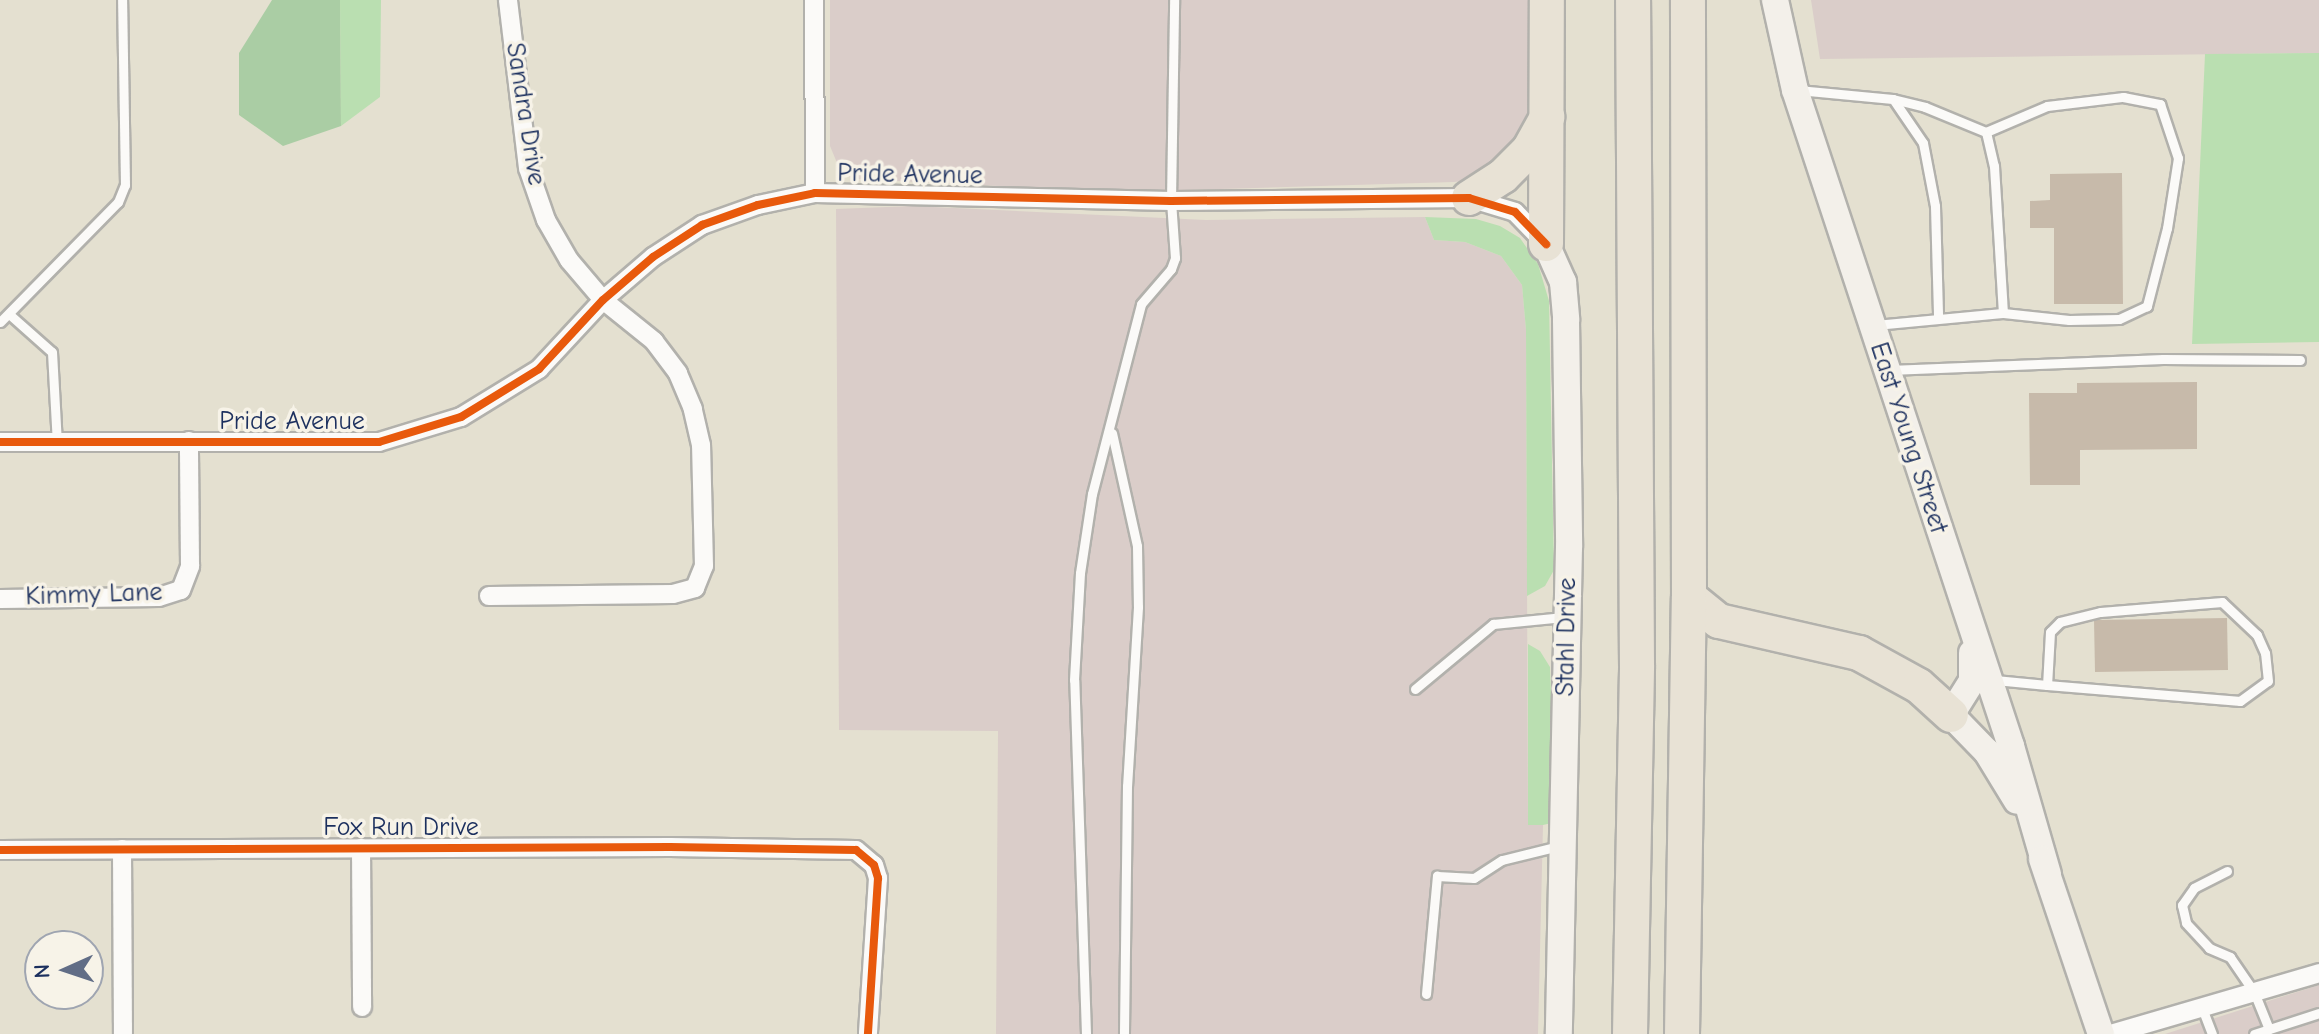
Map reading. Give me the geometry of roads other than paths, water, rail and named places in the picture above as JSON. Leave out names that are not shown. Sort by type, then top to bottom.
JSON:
[{"type":"highway","points":[[1546,244],[1547,0]]},
{"type":"highway","points":[[1630,1034],[1637,665],[1633,0]]},
{"type":"highway","points":[[1682,1034],[1689,597],[1688,0]]},
{"type":"highway","points":[[1469,198],[1503,176],[1529,150],[1547,116]]},
{"type":"highway","points":[[1689,597],[1719,621],[1859,653],[1919,686],[1951,715]]},
{"type":"main road","name":"East Young Street","points":[[1775,0],[1795,90],[1972,637],[2011,746],[2048,874],[2101,1034]]},
{"type":"main road","name":"Stahl Drive","points":[[1546,244],[1563,282],[1566,320],[1567,617],[1559,1034]]},
{"type":"main road","points":[[1951,715],[1972,681],[1972,637]]},
{"type":"main road","name":"East Young Street","points":[[1951,715],[1987,752],[2020,806],[2048,874]]},
{"type":"street","name":"Sandra Drive","points":[[489,596],[673,594],[695,588],[704,566],[701,445],[693,409],[678,373],[654,341],[603,300],[569,260],[546,220],[528,168],[508,0]]},
{"type":"street","points":[[814,0],[815,193]]},
{"type":"street","name":"Pride Avenue","points":[[0,442],[379,442],[461,417],[539,369],[603,300],[653,257],[702,225],[758,205],[815,193],[1171,201],[1469,198],[1515,212],[1546,244]]},
{"type":"street","name":"Kimmy Lane","points":[[0,599],[159,597],[181,590],[190,566],[189,441]]},
{"type":"street","points":[[361,848],[362,1007]]},
{"type":"street","points":[[122,849],[123,1034]]},
{"type":"street","name":"Fox Run Drive","points":[[0,850],[856,850],[874,865],[879,890],[868,1034]]},
{"type":"street","points":[[2111,1034],[2319,973]]},
{"type":"lane","points":[[0,322],[118,202],[125,185],[122,0]]},
{"type":"lane","points":[[1086,1034],[1074,680],[1080,573],[1092,494],[1111,430],[1141,304],[1171,269],[1175,258],[1171,201],[1174,0]]},
{"type":"lane","points":[[1795,90],[1893,99],[1925,107],[1986,132],[2047,106],[2123,97],[2160,104],[2178,158],[2167,228],[2147,306],[2119,319],[2069,320],[2003,313],[1938,316],[1871,325]]},
{"type":"lane","points":[[1893,99],[1923,143],[1935,206],[1938,316]]},
{"type":"lane","points":[[1986,132],[1994,166],[2003,313]]},
{"type":"lane","points":[[9,314],[52,352],[57,443]]},
{"type":"lane","points":[[1886,370],[2163,359],[2300,360]]},
{"type":"lane","points":[[1111,430],[1137,546],[1138,607],[1127,786],[1124,1034]]},
{"type":"lane","points":[[1987,679],[2047,685],[2240,701],[2268,681],[2265,653],[2257,635],[2222,602],[2100,612],[2060,622],[2050,632],[2047,685]]},
{"type":"lane","points":[[1415,689],[1493,624],[1567,617]]},
{"type":"lane","points":[[1426,994],[1437,876],[1474,878],[1502,860],[1563,845]]},
{"type":"lane","points":[[2227,871],[2194,888],[2182,905],[2186,923],[2209,948],[2230,957],[2254,992],[2269,1029]]},
{"type":"lane","points":[[2202,1008],[2212,1034]]},
{"type":"lane","points":[[2254,1034],[2319,1013]]}]
